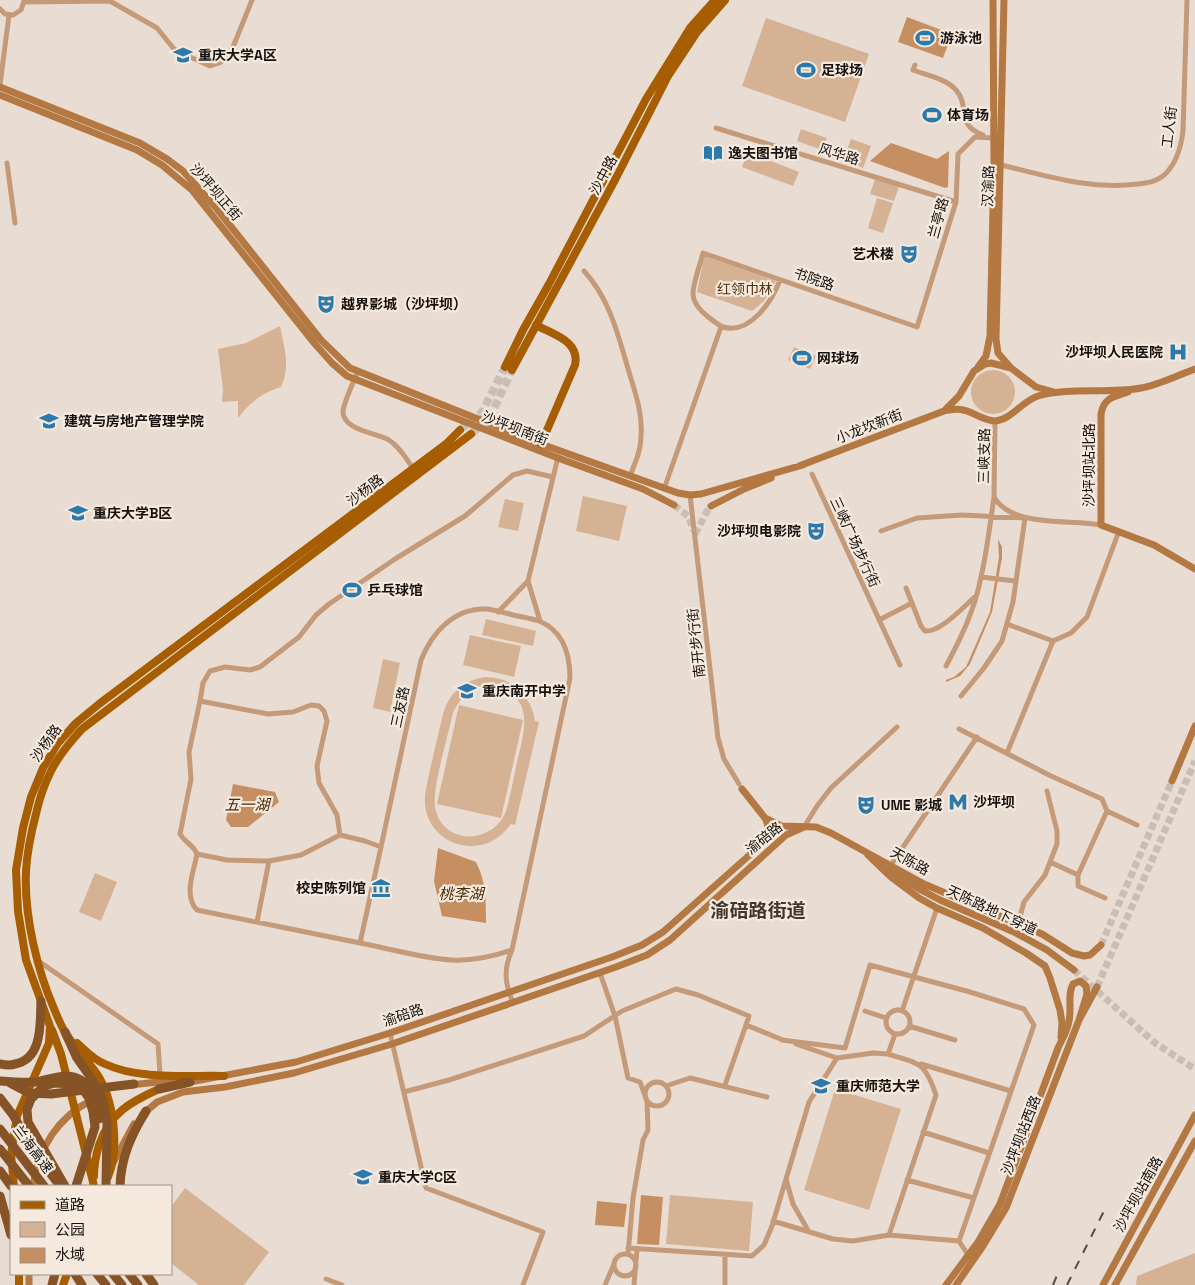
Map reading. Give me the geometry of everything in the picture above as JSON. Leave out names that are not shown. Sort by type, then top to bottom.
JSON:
[{"type":"highway","points":[[0,1064],[19,1064],[27,1060],[33,1052],[40,1032],[41,1001]]},
{"type":"highway","points":[[65,1032],[77,1058],[103,1100],[107,1123],[105,1185]]},
{"type":"highway","points":[[0,1076],[29,1093],[52,1094],[134,1084]]},
{"type":"highway","points":[[0,1081],[13,1083],[35,1082],[67,1076],[83,1081],[94,1094],[99,1108],[97,1128],[82,1185]]},
{"type":"highway","points":[[159,1082],[190,1082]]},
{"type":"highway","points":[[64,1185],[28,1122],[28,1109],[31,1100],[44,1086],[55,1083],[72,1084],[81,1087],[89,1098],[97,1128],[76,1185]]},
{"type":"highway","points":[[0,1098],[35,1153],[59,1185]]},
{"type":"highway","points":[[120,1185],[120,1174],[132,1134],[146,1111]]},
{"type":"highway","name":"兰海高速","points":[[0,1129],[43,1185]]},
{"type":"highway","name":"兰海高速","points":[[0,1149],[28,1185]]},
{"type":"highway","points":[[0,1172],[11,1185]]},
{"type":"highway","points":[[0,1196],[10,1231]]},
{"type":"highway","points":[[98,1275],[106,1285]]},
{"type":"highway","points":[[130,1275],[139,1285]]},
{"type":"main road","name":"沙中路","points":[[715,0],[690,28],[646,99],[523,330],[509,368],[536,325],[616,178],[668,76],[697,32],[725,0]]},
{"type":"main road","name":"汉渝路","points":[[978,367],[986,356],[990,336],[994,11],[992,0]]},
{"type":"main road","name":"汉渝路","points":[[1004,0],[996,339],[998,353],[1010,368]]},
{"type":"main road","name":"沙坪坝正街","points":[[0,86],[140,143],[183,171],[217,209],[321,340],[350,368],[367,375]]},
{"type":"main road","name":"沙坪坝正街","points":[[0,95],[137,150],[176,176],[192,190],[315,344],[347,376]]},
{"type":"main road","points":[[536,325],[567,342],[574,348],[577,356],[575,365],[541,444]]},
{"type":"main road","points":[[978,367],[991,363],[1010,368],[1036,387],[1057,392]]},
{"type":"main road","name":"小龙坎新街","points":[[944,411],[960,396],[970,376],[978,367]]},
{"type":"main road","points":[[995,421],[1008,416],[1028,400],[1039,396],[1057,392],[1101,392],[1143,388],[1195,369]]},
{"type":"main road","name":"沙坪坝南街","points":[[367,375],[541,444],[559,454],[630,476],[678,494],[690,495]]},
{"type":"main road","name":"沙坪坝南街","points":[[347,376],[559,454],[643,489],[674,505]]},
{"type":"main road","name":"沙坪坝站北路","points":[[1143,388],[1113,397],[1103,405],[1101,526],[1119,531],[1163,550],[1195,569]]},
{"type":"main road","name":"小龙坎新街","points":[[711,506],[744,489],[944,411],[963,410],[995,421]]},
{"type":"main road","points":[[416,472],[460,430]]},
{"type":"main road","points":[[416,472],[471,434]]},
{"type":"main road","name":"小龙坎新街","points":[[690,495],[701,494],[803,465]]},
{"type":"main road","name":"沙杨路","points":[[105,1185],[111,1168],[113,1128],[109,1098],[98,1075],[65,1032],[49,996],[37,959],[28,908],[27,863],[32,830],[39,800],[50,772],[66,747],[82,729],[416,472]]},
{"type":"main road","name":"沙杨路","points":[[12,1185],[12,1154],[17,1116],[49,1043],[50,1026],[26,960],[18,911],[16,870],[23,828],[31,797],[42,768],[58,742],[76,723],[99,704],[416,472]]},
{"type":"main road","points":[[1172,781],[1195,726]]},
{"type":"main road","points":[[741,787],[765,818]]},
{"type":"main road","name":"天陈路","points":[[765,818],[781,826],[816,827],[849,842],[924,884],[1042,934],[1072,953],[1084,956],[1090,955],[1101,945]]},
{"type":"main road","name":"渝碚路","points":[[190,1082],[296,1062],[390,1033],[642,946],[663,932],[763,843],[768,835],[768,823],[765,818]]},
{"type":"main road","name":"渝碚路","points":[[111,1168],[129,1133],[146,1111],[157,1102],[183,1092],[294,1073],[392,1044],[600,973],[647,955],[670,940],[786,835],[804,827]]},
{"type":"main road","points":[[849,842],[919,898],[983,928],[1026,952],[1044,966],[1050,978],[1060,1010],[1062,1031],[1058,1048]]},
{"type":"main road","name":"天陈路地下穿道","points":[[849,842],[921,890],[987,922],[1014,932],[1047,950],[1074,970]]},
{"type":"main road","points":[[1058,1048],[1070,1020],[1070,990],[1073,984],[1080,981],[1086,986],[1087,994],[1079,1020]]},
{"type":"main road","name":"沙坪坝站西路","points":[[957,1285],[1006,1208],[1079,1020],[1097,987]]},
{"type":"main road","points":[[50,1026],[61,1054],[95,1185]]},
{"type":"main road","points":[[65,1032],[94,1058],[104,1064],[159,1082]]},
{"type":"main road","name":"沙坪坝站西路","points":[[946,1285],[978,1242],[1000,1204],[1058,1048]]},
{"type":"main road","points":[[33,1185],[39,1161],[50,1137],[68,1116],[89,1101],[117,1088],[134,1084],[224,1076]]},
{"type":"main road","points":[[95,1185],[94,1164],[102,1136],[110,1122],[123,1108],[159,1082]]},
{"type":"main road","name":"沙坪坝站南路","points":[[1103,1285],[1195,1115]]},
{"type":"main road","name":"沙坪坝站南路","points":[[1115,1285],[1195,1143]]},
{"type":"street","points":[[0,9],[9,15],[13,15],[21,10],[24,1],[110,1],[157,28],[174,49],[210,66],[226,59],[231,52],[252,0]]},
{"type":"street","name":"工人街","points":[[1001,165],[1092,185],[1119,186],[1153,182],[1162,177],[1170,169],[1176,158],[1181,145],[1183,131],[1187,0]]},
{"type":"street","points":[[0,86],[9,15]]},
{"type":"street","points":[[915,65],[913,70],[949,84],[957,90],[961,98],[964,119],[969,128],[991,137]]},
{"type":"street","name":"风华路","points":[[716,128],[956,202]]},
{"type":"street","name":"兰亭路","points":[[917,327],[956,202],[958,154],[975,136],[991,137]]},
{"type":"street","points":[[7,162],[14,223]]},
{"type":"street","name":"书院路","points":[[722,326],[700,310],[693,295],[703,253],[917,327]]},
{"type":"street","points":[[584,271],[596,284],[611,313],[634,387],[642,434],[640,452],[630,476]]},
{"type":"street","points":[[664,489],[722,326],[732,328],[744,326],[752,320],[775,294],[780,280]]},
{"type":"street","points":[[358,371],[343,411],[345,418],[349,424],[389,440],[399,449],[416,472]]},
{"type":"street","name":"三峡支路","points":[[995,421],[994,497],[1000,505],[1008,511],[1025,518],[1101,526]]},
{"type":"street","points":[[540,621],[528,581],[559,454]]},
{"type":"street","points":[[512,950],[484,959],[451,960],[197,910],[192,905],[189,895],[198,854],[195,848],[184,841],[180,834],[191,779],[189,752],[203,683],[210,672],[225,666],[250,670],[260,667],[299,637],[316,615],[329,604],[395,559],[465,516],[513,475],[527,472],[553,477]]},
{"type":"street","name":"三峡广场步行街","points":[[812,474],[900,665]]},
{"type":"street","name":"南开步行街","points":[[690,495],[718,738],[724,759],[741,787]]},
{"type":"street","points":[[946,666],[961,638],[976,596],[981,578],[994,497]]},
{"type":"street","name":"三峡广场步行街","points":[[881,531],[917,518],[962,516],[1025,518]]},
{"type":"street","points":[[960,696],[984,668],[1002,641],[1013,602],[1025,518]]},
{"type":"street","points":[[1006,753],[1053,641],[1071,632],[1087,616],[1119,531]]},
{"type":"street","points":[[981,578],[1015,581]]},
{"type":"street","points":[[498,612],[528,581]]},
{"type":"street","points":[[906,588],[921,626],[925,631],[931,632],[976,596]]},
{"type":"street","points":[[879,620],[912,603]]},
{"type":"street","name":"三友路","points":[[360,943],[421,660],[428,644],[438,631],[458,615],[487,609],[498,612]]},
{"type":"street","points":[[498,612],[540,621],[556,632],[567,648],[570,662],[570,678],[512,950],[506,965],[509,992],[513,1003]]},
{"type":"street","points":[[1007,624],[1053,641]]},
{"type":"street","points":[[200,701],[268,714],[293,712],[311,705],[319,706],[324,711],[327,721],[317,766],[319,783],[337,814],[340,835]]},
{"type":"street","points":[[804,827],[831,788],[897,727]]},
{"type":"street","points":[[960,729],[1102,799],[1107,811],[1138,825]]},
{"type":"street","points":[[891,865],[977,738]]},
{"type":"street","points":[[1018,924],[1024,902],[1039,884],[1057,844],[1057,831],[1047,791]]},
{"type":"street","points":[[1104,898],[1078,886],[1078,875],[1107,811]]},
{"type":"street","points":[[198,854],[227,860],[269,861],[301,855],[340,835],[381,847]]},
{"type":"street","points":[[257,922],[269,861]]},
{"type":"street","points":[[1050,862],[1078,875]]},
{"type":"street","points":[[902,1011],[937,908]]},
{"type":"street","points":[[37,959],[158,1044],[159,1082]]},
{"type":"street","points":[[782,1040],[845,1048],[870,965],[1024,1009],[1034,1025],[959,1241]]},
{"type":"street","points":[[600,973],[615,1016],[628,1078],[640,1082],[647,1101],[653,1106],[664,1104],[668,1097],[666,1086]]},
{"type":"street","points":[[404,1092],[449,1080],[584,1036],[622,1011],[676,989],[698,995],[749,1016],[725,1085]]},
{"type":"street","points":[[865,1011],[886,1018]]},
{"type":"street","points":[[902,1011],[907,1014],[910,1026],[901,1034],[895,1034],[889,1031],[886,1025],[886,1018],[893,1012],[902,1011]]},
{"type":"street","points":[[746,1025],[782,1040],[837,1058],[873,1053],[888,1054],[1010,1091]]},
{"type":"street","points":[[910,1026],[955,1040]]},
{"type":"street","points":[[390,1033],[426,1188],[543,1232],[523,1285]]},
{"type":"street","points":[[888,1054],[895,1034]]},
{"type":"street","points":[[605,1285],[618,1256],[628,1251],[637,1249],[752,1256],[764,1246],[809,1102],[837,1058]]},
{"type":"street","points":[[890,1235],[936,1095],[931,1078],[920,1064]]},
{"type":"street","points":[[615,1262],[615,1268],[622,1275],[632,1274],[636,1264],[628,1251],[632,1198],[642,1140],[648,1130],[646,1090],[651,1084],[659,1083],[666,1086],[690,1078],[725,1085],[767,1097]]},
{"type":"street","points":[[924,1132],[990,1153]]},
{"type":"street","points":[[786,1178],[793,1204],[809,1232]]},
{"type":"street","points":[[907,1180],[974,1198]]},
{"type":"street","points":[[773,1221],[833,1239],[853,1241],[890,1235],[959,1241]]},
{"type":"street","points":[[959,1241],[968,1255]]},
{"type":"street","points":[[634,1285],[637,1249]]},
{"type":"street","points":[[725,1255],[725,1285]]},
{"type":"street","points":[[326,1279],[342,1285]]},
{"type":"green space","name":"足球场","points":[[766,18],[869,54],[845,122],[742,86]]},
{"type":"green space","points":[[801,129],[827,138],[822,150],[797,141]]},
{"type":"green space","points":[[851,139],[871,146],[863,168],[843,160]]},
{"type":"green space","points":[[748,152],[799,172],[793,186],[742,167]]},
{"type":"green space","points":[[876,176],[900,184],[894,201],[870,194]]},
{"type":"green space","points":[[877,198],[893,203],[883,233],[868,228]]},
{"type":"green space","name":"红领巾林","points":[[704,256],[776,281],[764,301],[752,311],[697,292]]},
{"type":"green space","points":[[280,326],[286,364],[286,372],[281,387],[257,399],[238,418],[238,401],[222,402],[223,389],[218,349],[246,343]]},
{"type":"green space","name":"网球场","points":[[794,347],[816,356],[810,369],[788,360]]},
{"type":"green space","points":[[997,370],[1009,376],[1014,383],[1014,401],[1009,408],[1002,413],[989,414],[981,411],[974,404],[971,388],[974,380],[981,373]]},
{"type":"green space","points":[[583,496],[627,506],[619,541],[576,531]]},
{"type":"green space","points":[[505,499],[524,503],[518,531],[498,527]]},
{"type":"green space","points":[[486,619],[536,631],[533,646],[482,635]]},
{"type":"green space","points":[[470,635],[521,646],[514,677],[463,665]]},
{"type":"green space","points":[[383,659],[400,663],[390,712],[373,708]]},
{"type":"green space","points":[[485,677],[495,678],[512,684],[525,695],[533,711],[535,721],[539,722],[515,825],[511,824],[493,841],[482,845],[469,846],[453,842],[439,833],[429,821],[425,801],[426,787],[443,714],[453,694],[464,684]],"holes":[[[490,687],[505,691],[515,697],[521,705],[524,715],[523,738],[507,808],[501,820],[492,829],[470,836],[458,835],[448,829],[440,820],[435,807],[438,775],[452,716],[458,704],[471,691]]]},
{"type":"green space","points":[[459,705],[523,720],[501,818],[437,804]]},
{"type":"green space","points":[[95,873],[117,882],[101,921],[79,912]]},
{"type":"green space","points":[[835,1089],[901,1109],[869,1210],[804,1190]]},
{"type":"green space","points":[[185,1188],[269,1252],[244,1285],[199,1285],[172,1264],[172,1206]]},
{"type":"green space","points":[[670,1195],[753,1202],[749,1251],[666,1244]]},
{"type":"green space","points":[[1195,1253],[1195,1285],[1136,1285],[1137,1276]]},
{"type":"water","name":"游泳池","points":[[907,17],[952,34],[943,58],[898,42]]},
{"type":"water","points":[[891,143],[937,159],[949,151],[948,187],[945,188],[870,161]]},
{"type":"water","points":[[998,539],[1002,547],[1002,558],[992,612],[970,664],[960,676],[946,682],[946,680],[954,677],[966,667],[990,612],[999,557]]},
{"type":"water","name":"五一湖","points":[[233,784],[275,792],[279,802],[248,827],[231,827],[226,820]]},
{"type":"water","name":"桃李湖","points":[[438,848],[476,862],[484,884],[486,923],[442,916],[434,881]]},
{"type":"water","points":[[641,1195],[663,1197],[659,1245],[637,1244]]},
{"type":"water","points":[[597,1201],[627,1204],[624,1227],[595,1225]]},
{"type":"tunnel","points":[[460,430],[482,412],[505,367]]},
{"type":"tunnel","points":[[471,434],[490,417],[512,370]]},
{"type":"tunnel","points":[[674,505],[688,516],[694,531]]},
{"type":"tunnel","points":[[695,534],[711,506]]},
{"type":"tunnel","points":[[1097,987],[1195,761]]},
{"type":"tunnel","points":[[1101,945],[1172,781]]},
{"type":"tunnel","points":[[1074,970],[1155,1043],[1195,1069]]},
{"type":"railway","points":[[1067,1285],[1107,1205]]},
{"type":"railway","points":[[1053,1285],[1058,1273]]},
{"type":"place","name":"游泳池","points":[[925,38]]},
{"type":"place","name":"重庆大学A区","points":[[183,55]]},
{"type":"place","name":"足球场","points":[[806,70]]},
{"type":"place","name":"体育场","points":[[932,115]]},
{"type":"place","name":"逸夫图书馆","points":[[713,153]]},
{"type":"place","name":"艺术楼","points":[[909,254]]},
{"type":"place","name":"越界影城（沙坪坝）","points":[[326,304]]},
{"type":"place","name":"沙坪坝人民医院","points":[[1178,352]]},
{"type":"place","name":"网球场","points":[[802,358]]},
{"type":"place","name":"建筑与房地产管理学院","points":[[49,421]]},
{"type":"place","name":"重庆大学B区","points":[[78,513]]},
{"type":"place","name":"沙坪坝电影院","points":[[816,531]]},
{"type":"place","name":"乒乓球馆","points":[[352,590]]},
{"type":"place","name":"重庆南开中学","points":[[467,691]]},
{"type":"place","name":"沙坪坝","points":[[958,802]]},
{"type":"place","name":"UME 影城","points":[[866,805]]},
{"type":"place","name":"校史陈列馆","points":[[381,888]]},
{"type":"place","name":"重庆师范大学","points":[[821,1086]]},
{"type":"place","name":"重庆大学C区","points":[[363,1177]]},
{"type":"district","name":"渝碚路街道","points":[[758,910]]}]
